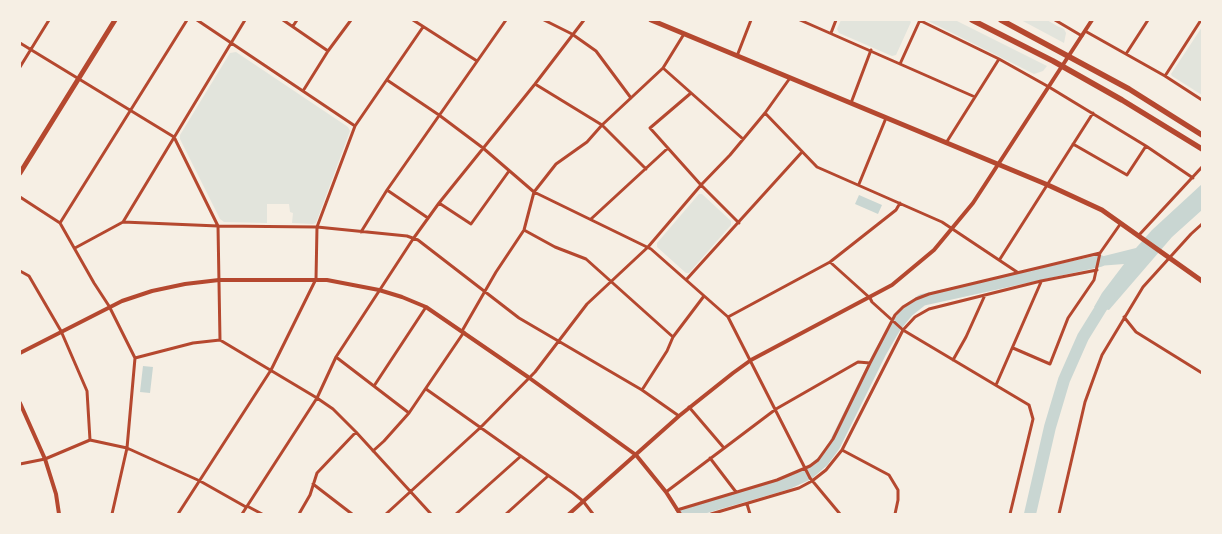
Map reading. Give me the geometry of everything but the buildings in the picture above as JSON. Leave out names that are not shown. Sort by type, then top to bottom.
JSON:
[{"type":"highway","points":[[972,20],[1053,61],[1129,104],[1202,149]]},
{"type":"highway","points":[[1001,20],[1129,89],[1202,135]]},
{"type":"main road","points":[[20,173],[115,20]]},
{"type":"main road","points":[[651,20],[1048,185],[1102,210],[1202,280]]},
{"type":"street","points":[[20,67],[49,20]]},
{"type":"street","points":[[60,223],[187,20]]},
{"type":"street","points":[[198,20],[355,126]]},
{"type":"street","points":[[75,248],[123,222],[245,20]]},
{"type":"street","points":[[283,20],[328,51]]},
{"type":"street","points":[[293,26],[296,20]]},
{"type":"street","points":[[302,91],[351,20]]},
{"type":"street","points":[[413,20],[477,61]]},
{"type":"street","points":[[361,232],[387,190],[506,20]]},
{"type":"street","points":[[544,20],[572,34],[596,51],[631,98]]},
{"type":"street","points":[[242,514],[317,398],[336,357],[413,239],[439,203],[584,20]]},
{"type":"street","points":[[737,56],[751,20]]},
{"type":"street","points":[[800,20],[871,50],[975,98]]},
{"type":"street","points":[[831,33],[836,20]]},
{"type":"street","points":[[900,64],[919,20],[999,59],[1049,87],[1146,146],[1193,178]]},
{"type":"street","points":[[1055,20],[1126,54],[1202,100]]},
{"type":"street","points":[[569,514],[689,407],[751,360],[870,298],[904,276],[934,250],[973,203],[1092,20]]},
{"type":"street","points":[[1126,54],[1148,20]]},
{"type":"street","points":[[1164,76],[1201,20]]},
{"type":"street","points":[[178,514],[271,370],[316,280],[317,227],[355,126],[423,27]]},
{"type":"street","points":[[372,451],[384,442],[410,413],[463,332],[496,272],[524,230],[534,192],[556,164],[587,142],[602,124],[663,68],[684,34]]},
{"type":"street","points":[[20,43],[174,137],[218,226],[220,340]]},
{"type":"street","points":[[851,104],[871,50]]},
{"type":"street","points":[[946,144],[999,59]]},
{"type":"street","points":[[663,68],[743,139]]},
{"type":"street","points":[[386,514],[481,427],[535,372],[587,304],[648,247],[700,185],[730,155],[765,113],[790,78]]},
{"type":"street","points":[[387,80],[483,148],[534,192],[648,247],[728,317],[811,479],[840,514]]},
{"type":"street","points":[[534,84],[602,124],[646,168]]},
{"type":"street","points":[[692,94],[650,128],[700,185],[739,222]]},
{"type":"street","points":[[765,113],[817,167],[942,222],[1018,272]]},
{"type":"street","points":[[1000,259],[1093,113]]},
{"type":"street","points":[[859,184],[886,118]]},
{"type":"street","points":[[1073,144],[1127,175],[1146,146]]},
{"type":"street","points":[[591,219],[668,148]]},
{"type":"street","points":[[686,280],[802,152]]},
{"type":"street","points":[[1141,236],[1202,167]]},
{"type":"street","points":[[439,203],[471,224],[509,171]]},
{"type":"street","points":[[387,190],[428,218]]},
{"type":"street","points":[[20,197],[60,223],[109,306],[135,358],[126,448],[112,514]]},
{"type":"street","points":[[728,317],[830,262],[896,210],[900,203]]},
{"type":"street","points":[[123,222],[218,226],[317,227],[407,236],[418,240],[519,318],[642,390],[679,416]]},
{"type":"street","points":[[1013,348],[1050,364],[1068,318],[1094,280],[1099,255],[1122,223]]},
{"type":"street","points":[[1059,514],[1085,402],[1102,355],[1143,287],[1169,257],[1202,224]]},
{"type":"street","points":[[524,230],[555,247],[586,259],[673,337]]},
{"type":"street","points":[[20,353],[109,306],[152,291],[219,280],[336,281],[379,290],[426,307],[528,377],[636,455],[666,492],[679,512],[806,470],[818,460],[827,450],[870,363],[892,322],[903,307],[928,294],[1099,255]]},
{"type":"street","points":[[830,262],[902,330],[1029,405],[1033,419],[1010,514]]},
{"type":"street","points":[[20,270],[29,276],[61,331],[87,391],[90,440]]},
{"type":"street","points":[[711,514],[799,488],[826,470],[842,450],[902,330],[914,317],[929,309],[1096,270]]},
{"type":"street","points":[[996,385],[1041,282]]},
{"type":"street","points":[[953,360],[966,337],[985,295]]},
{"type":"street","points":[[642,390],[667,351],[673,337],[704,296]]},
{"type":"street","points":[[374,386],[426,307]]},
{"type":"street","points":[[1124,317],[1136,332],[1202,373]]},
{"type":"street","points":[[135,358],[193,343],[220,340],[333,409],[431,514]]},
{"type":"street","points":[[336,357],[410,413]]},
{"type":"street","points":[[666,492],[776,409],[858,362],[870,363]]},
{"type":"street","points":[[426,389],[583,501],[593,514]]},
{"type":"street","points":[[20,403],[22,413],[45,459],[56,494],[59,514]]},
{"type":"street","points":[[689,407],[724,448]]},
{"type":"street","points":[[300,514],[310,495],[317,473],[356,432]]},
{"type":"street","points":[[20,464],[45,459],[90,440],[126,448],[200,481],[262,514]]},
{"type":"street","points":[[842,450],[889,475],[898,490],[895,514]]},
{"type":"street","points":[[456,514],[521,456]]},
{"type":"street","points":[[710,458],[736,492]]},
{"type":"street","points":[[506,514],[548,476]]},
{"type":"street","points":[[313,484],[352,514]]},
{"type":"street","points":[[747,504],[750,514]]},
{"type":"shaded area","points":[[841,20],[909,20],[911,22],[896,55],[892,56],[839,33],[837,29]]},
{"type":"shaded area","points":[[926,20],[955,20],[1047,66],[1043,71],[1034,74]]},
{"type":"shaded area","points":[[1021,20],[1047,20],[1064,29],[1066,33],[1064,43]]},
{"type":"shaded area","points":[[1202,27],[1202,95],[1171,74]]},
{"type":"shaded area","points":[[236,52],[348,127],[350,131],[316,223],[292,223],[293,213],[290,212],[289,204],[267,204],[267,223],[224,222],[220,219],[180,139],[180,135],[230,53]]},
{"type":"shaded area","points":[[1202,184],[1202,210],[1172,237],[1109,310],[1094,307],[1124,264],[1085,267],[1084,261],[1136,248],[1152,230]]},
{"type":"shaded area","points":[[699,194],[702,194],[731,221],[731,225],[689,273],[686,273],[657,247],[657,243]]},
{"type":"shaded area","points":[[859,195],[882,205],[878,214],[855,204]]},
{"type":"shaded area","points":[[143,366],[153,367],[150,393],[140,392]]},
{"type":"waterway","points":[[682,514],[786,484],[808,474],[823,461],[834,446],[895,327],[908,311],[922,300],[1100,261]]},
{"type":"waterway","points":[[1030,514],[1050,427],[1064,380],[1083,337],[1109,295]]}]
